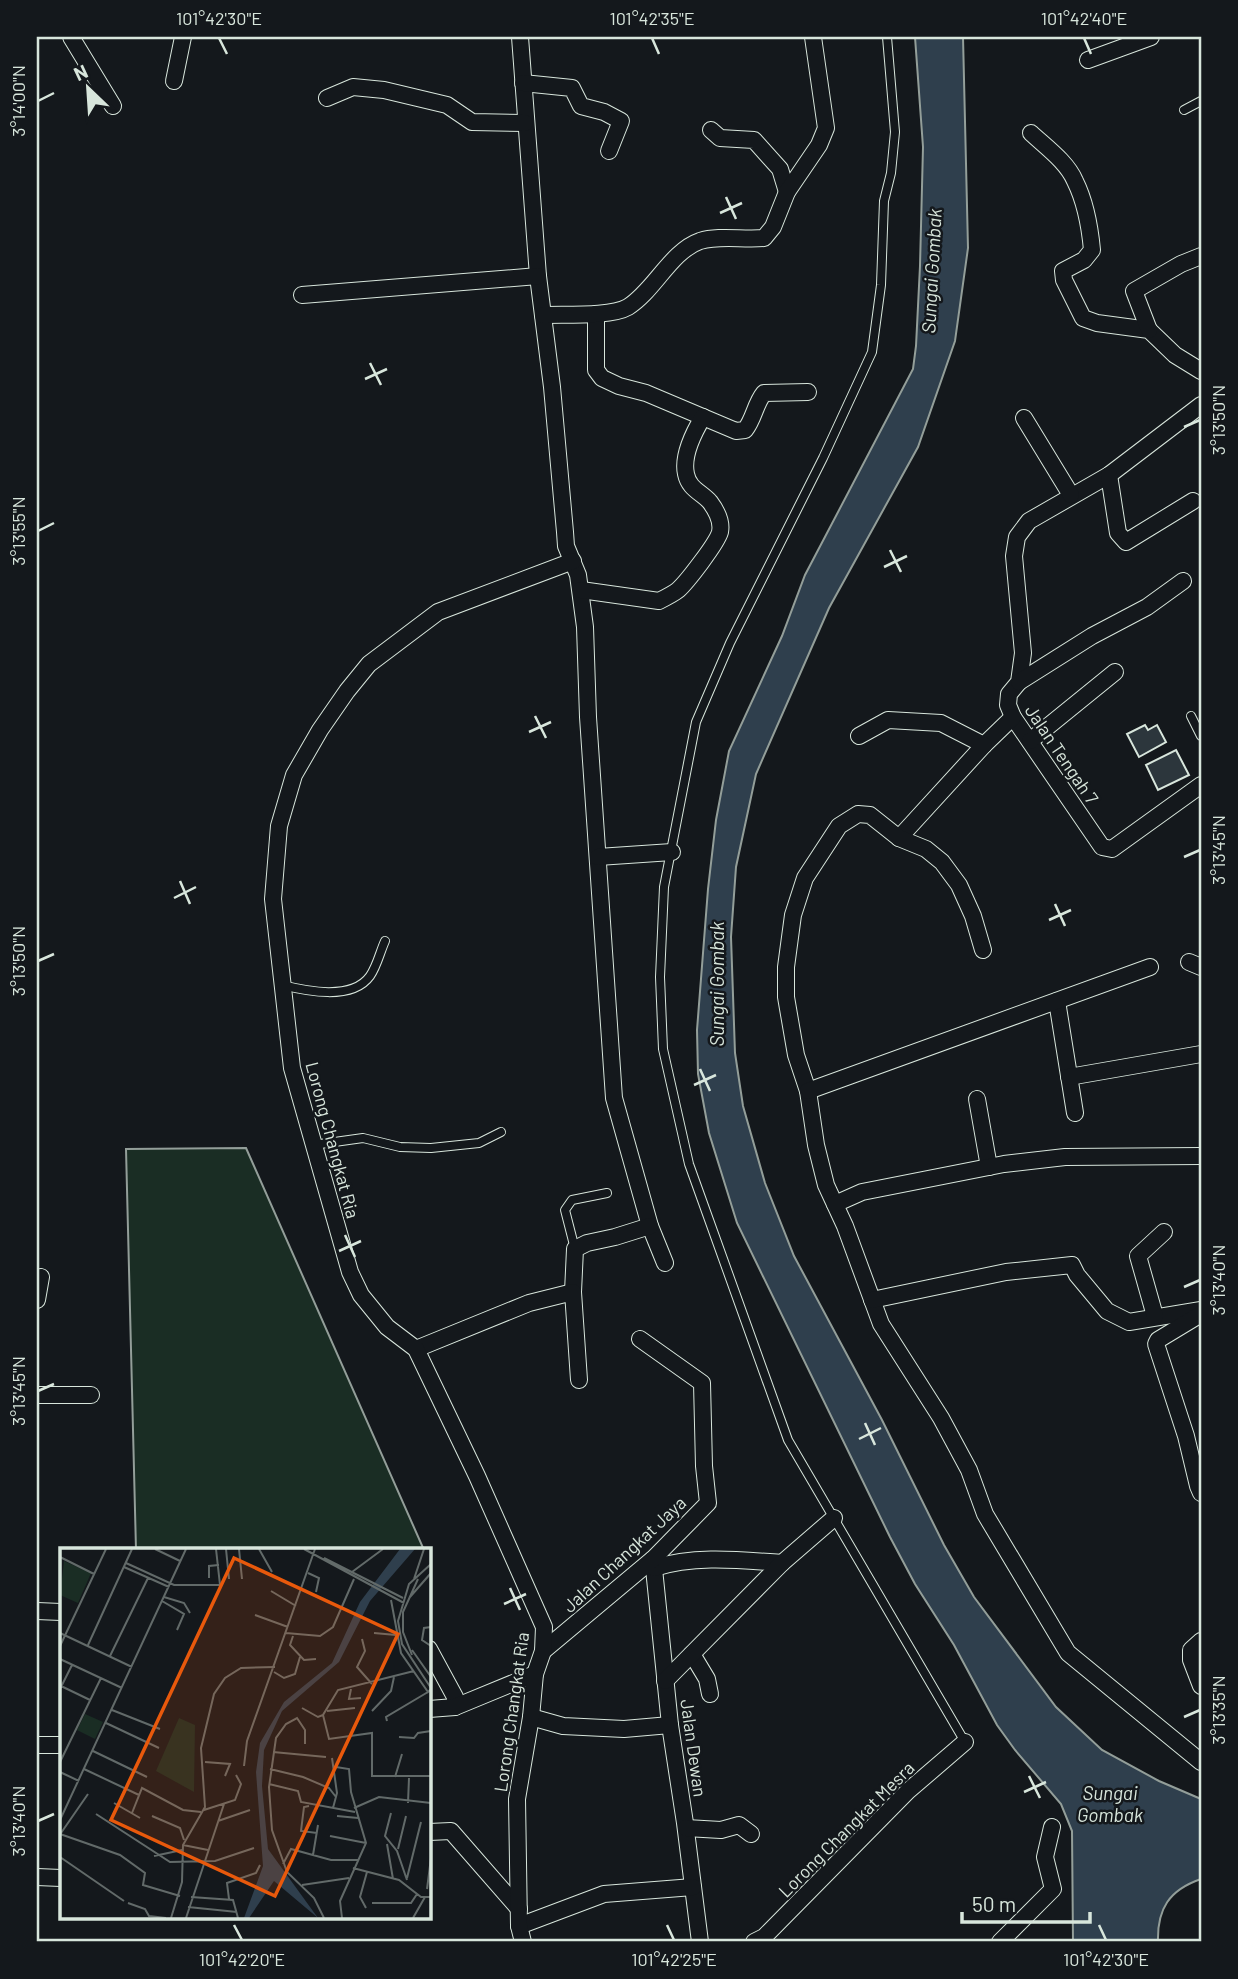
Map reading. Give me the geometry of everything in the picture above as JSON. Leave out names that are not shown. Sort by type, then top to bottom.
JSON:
[{"type":"street","points":[[71,37],[113,106]]},
{"type":"street","points":[[174,81],[183,37]]},
{"type":"street","points":[[520,37],[538,276],[552,387],[566,546],[581,590],[586,648],[587,717],[614,1098],[649,1226],[665,1263]]},
{"type":"street","points":[[543,315],[596,314],[626,308],[644,294],[671,262],[697,242],[712,239],[764,238],[773,226],[787,192],[819,145],[826,128],[813,37]]},
{"type":"street","points":[[1088,60],[1151,37]]},
{"type":"street","points":[[523,83],[572,88],[581,106],[604,112],[621,121],[609,151]]},
{"type":"street","points":[[327,98],[353,87],[384,90],[447,104],[472,122],[525,123]]},
{"type":"street","points":[[711,130],[720,138],[754,140],[780,169],[787,192]]},
{"type":"street","points":[[1031,133],[1065,166],[1075,180],[1083,204],[1092,250],[1084,260],[1063,271],[1063,280],[1075,306],[1083,318],[1097,323],[1149,330]]},
{"type":"street","points":[[1201,256],[1181,264],[1134,291],[1149,330],[1175,355],[1201,371]]},
{"type":"street","points":[[302,295],[538,276]]},
{"type":"street","points":[[596,314],[596,370],[602,378],[646,393],[736,431],[744,430],[752,421],[759,399],[764,393],[807,392]]},
{"type":"street","name":"Jalan Tengah 7","points":[[1201,405],[1109,475],[1029,522],[1017,537],[1014,556],[1023,653],[1019,682],[1009,694],[1007,705],[1013,718],[1102,847],[1112,849],[1201,785]]},
{"type":"street","points":[[581,590],[659,601],[678,590],[716,542],[721,530],[718,516],[709,502],[691,488],[685,472],[695,430],[703,417]]},
{"type":"street","points":[[1024,418],[1071,495]]},
{"type":"street","points":[[1109,475],[1118,533],[1126,542],[1193,501]]},
{"type":"street","name":"Lorong Changkat Ria","points":[[523,1942],[519,1926],[517,1799],[531,1717],[535,1674],[543,1651],[544,1627],[416,1349],[387,1327],[361,1295],[340,1243],[292,1068],[273,899],[279,826],[295,775],[346,691],[369,664],[438,612],[573,561]]},
{"type":"street","points":[[1019,682],[1091,636],[1147,607],[1183,581]]},
{"type":"street","points":[[1030,741],[1115,672]]},
{"type":"street","points":[[899,838],[1013,718]]},
{"type":"street","points":[[859,736],[888,720],[941,723],[984,746]]},
{"type":"street","points":[[983,950],[973,916],[959,886],[942,862],[926,849],[899,838],[870,815],[858,814],[839,826],[805,878],[793,915],[786,967],[786,997],[796,1055],[808,1091],[816,1145],[826,1185],[881,1324],[941,1418],[969,1470],[985,1514],[1068,1653],[1199,1755]]},
{"type":"street","points":[[598,857],[673,852]]},
{"type":"street","points":[[808,1091],[1150,967]]},
{"type":"street","points":[[1057,1001],[1075,1113]]},
{"type":"street","points":[[1069,1077],[1201,1054]]},
{"type":"street","points":[[977,1099],[989,1167]]},
{"type":"street","points":[[835,1204],[862,1192],[989,1167],[1065,1157],[1201,1156]]},
{"type":"street","points":[[579,1380],[573,1292],[575,1250],[587,1243],[649,1226]]},
{"type":"street","points":[[1154,1316],[1138,1256],[1164,1232]]},
{"type":"street","points":[[872,1300],[1006,1272],[1072,1265],[1107,1311],[1129,1322],[1154,1316],[1201,1312]]},
{"type":"street","points":[[37,1300],[41,1277]]},
{"type":"street","points":[[416,1349],[529,1303],[573,1292]]},
{"type":"street","points":[[1201,1312],[1158,1340],[1156,1344],[1186,1436],[1201,1493]]},
{"type":"street","name":"Jalan Changkat Jaya","points":[[543,1651],[653,1564],[708,1503],[704,1466],[702,1383],[640,1339]]},
{"type":"street","points":[[37,1395],[91,1395]]},
{"type":"street","points":[[665,1681],[782,1563],[834,1518]]},
{"type":"street","points":[[653,1564],[717,1559],[782,1563]]},
{"type":"street","name":"Jalan Dewan","points":[[653,1564],[670,1725],[700,1942]]},
{"type":"street","points":[[37,1611],[60,1612]]},
{"type":"street","points":[[1201,1641],[1192,1650],[1191,1660],[1201,1686]]},
{"type":"street","points":[[430,1651],[455,1698],[456,1707]]},
{"type":"street","points":[[692,1654],[707,1679],[710,1694]]},
{"type":"street","points":[[430,1709],[456,1707],[535,1674]]},
{"type":"street","points":[[531,1717],[563,1726],[624,1728],[670,1725]]},
{"type":"street","name":"Lorong Changkat Mesra","points":[[754,1942],[764,1937],[908,1791],[965,1742]]},
{"type":"street","points":[[37,1745],[60,1745]]},
{"type":"street","points":[[686,1828],[720,1830],[739,1825],[751,1834]]},
{"type":"street","points":[[1000,1942],[1053,1889],[1045,1857],[1052,1827]]},
{"type":"street","points":[[430,1832],[451,1831],[519,1909]]},
{"type":"street","points":[[37,1877],[60,1878]]},
{"type":"street","points":[[519,1926],[604,1894],[692,1887]]},
{"type":"lane","points":[[887,37],[895,132],[891,173],[884,201],[881,285],[872,352],[823,458],[730,643],[696,722],[673,852],[664,887],[661,964],[663,1049],[689,1164],[788,1440],[965,1742]]},
{"type":"lane","points":[[1184,110],[1201,102]]},
{"type":"lane","points":[[1191,716],[1201,736]]},
{"type":"lane","points":[[282,985],[314,993],[334,992],[360,985],[370,976],[385,941]]},
{"type":"lane","points":[[313,1145],[363,1138],[400,1147],[430,1149],[479,1143],[501,1132]]},
{"type":"lane","points":[[575,1250],[565,1210],[572,1200],[607,1193]]},
{"type":"green space","points":[[246,1148],[423,1548],[136,1548],[126,1149]]},
{"type":"water","name":"Sungai Gombak","points":[[915,37],[963,37],[968,248],[955,341],[918,447],[829,608],[756,774],[736,867],[731,937],[735,1053],[743,1106],[765,1183],[794,1256],[882,1420],[944,1545],[974,1597],[1056,1707],[1102,1750],[1159,1781],[1201,1799],[1201,1879],[1181,1889],[1167,1902],[1160,1920],[1158,1942],[1073,1942],[1072,1831],[1061,1804],[997,1725],[954,1645],[915,1584],[890,1537],[737,1223],[709,1133],[698,1074],[697,1030],[708,889],[716,820],[729,751],[782,636],[805,575],[913,369],[920,266],[923,147]]},
{"type":"building","points":[[1145,725],[1148,730],[1157,725],[1166,742],[1139,757],[1127,734]]},
{"type":"building","points":[[1176,750],[1189,775],[1158,790],[1146,765]]}]
